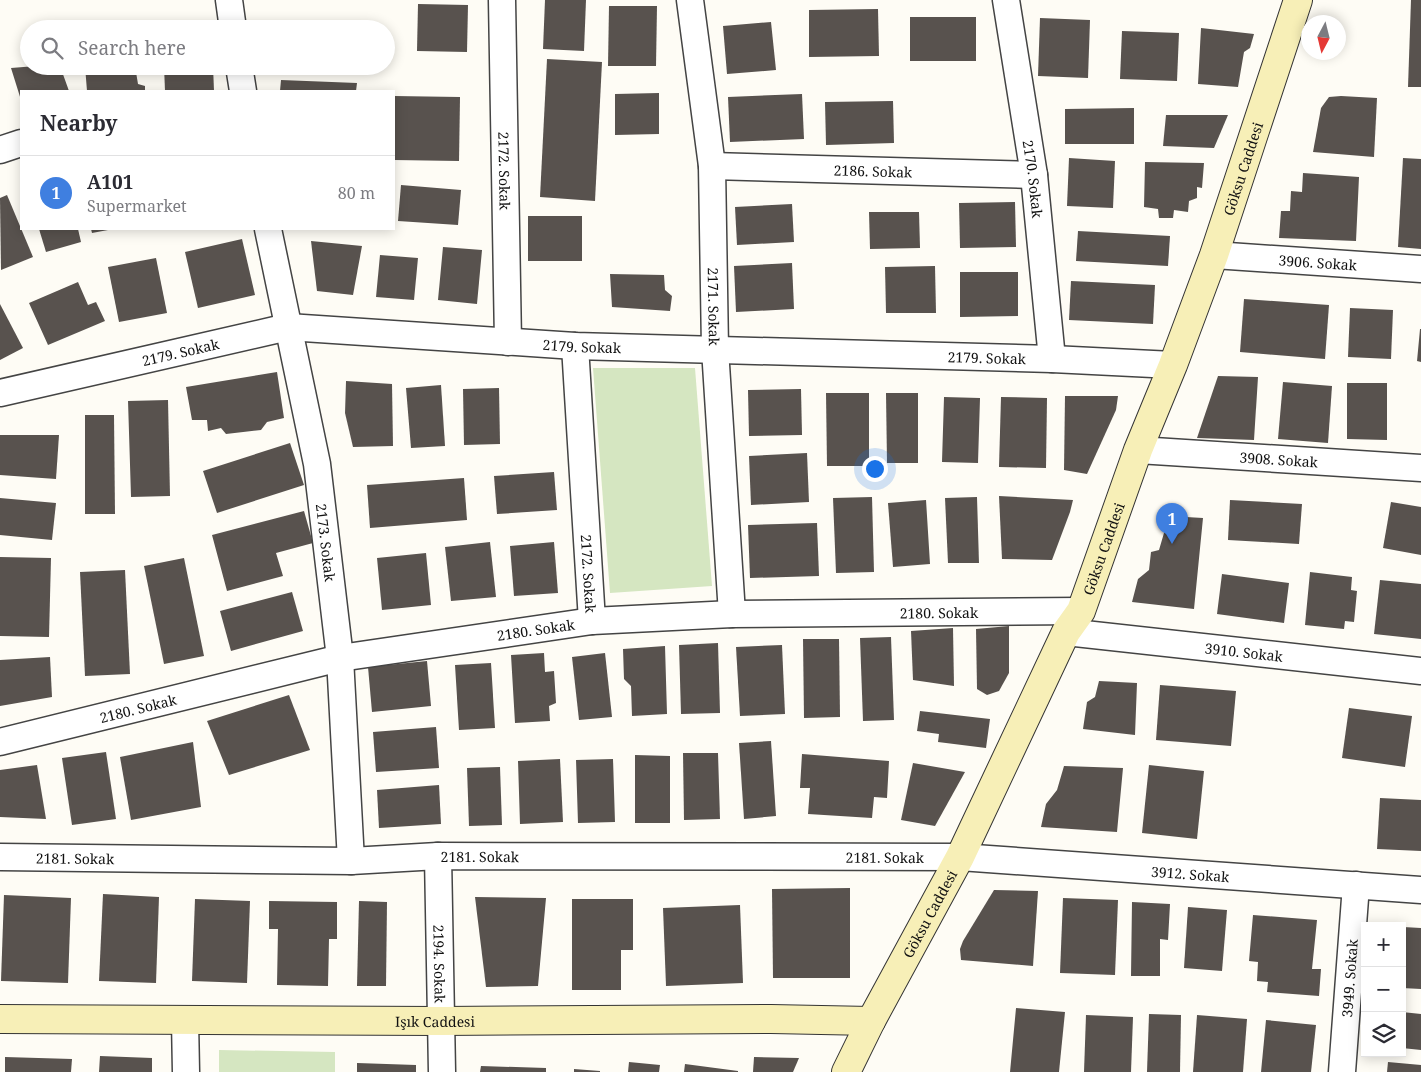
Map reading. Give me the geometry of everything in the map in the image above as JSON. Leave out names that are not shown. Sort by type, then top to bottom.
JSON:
[{"type":"street","points":[[229,0],[232,20]]},
{"type":"street","name":"2172. Sokak","points":[[502,0],[508,342]]},
{"type":"street","name":"2171. Sokak","points":[[690,0],[712,166],[715,349],[732,614]]},
{"type":"street","name":"2170. Sokak","points":[[1006,0],[1034,175],[1052,359]]},
{"type":"street","name":"Göksu Caddesi","points":[[846,1072],[871,1021],[960,857],[1073,621],[1214,255],[1298,0]]},
{"type":"street","points":[[240,75],[243,90]]},
{"type":"street","points":[[0,150],[20,143]]},
{"type":"street","name":"2186. Sokak","points":[[712,166],[1034,175]]},
{"type":"street","name":"2173. Sokak","points":[[268,230],[317,464],[340,658],[351,861]]},
{"type":"street","name":"3906. Sokak","points":[[1214,255],[1421,269]]},
{"type":"street","name":"2179. Sokak","points":[[0,392],[288,327],[575,346],[1052,359],[1172,365]]},
{"type":"street","name":"2172. Sokak","points":[[575,346],[592,621]]},
{"type":"street","name":"3908. Sokak","points":[[1138,450],[1421,468]]},
{"type":"street","name":"2180. Sokak","points":[[0,742],[340,658],[592,621],[732,614],[1073,621]]},
{"type":"street","name":"3910. Sokak","points":[[1073,621],[1421,671]]},
{"type":"street","name":"2181. Sokak","points":[[0,857],[351,861],[438,856],[960,857]]},
{"type":"street","name":"2194. Sokak","points":[[438,856],[442,1072]]},
{"type":"street","name":"3912. Sokak","points":[[960,857],[1421,890]]},
{"type":"street","name":"3949. Sokak","points":[[1342,1072],[1356,885]]},
{"type":"street","name":"Işık Caddesi","points":[[0,1019],[440,1021],[771,1019],[871,1021]]},
{"type":"street","points":[[184,1020],[186,1072]]},
{"type":"green space","points":[[593,368],[695,368],[712,586],[610,593]]},
{"type":"green space","points":[[219,1050],[335,1052],[335,1072],[219,1072]]},
{"type":"building","points":[[545,0],[586,0],[584,51],[543,49]]},
{"type":"building","points":[[1411,0],[1421,0],[1421,87],[1408,87]]},
{"type":"building","points":[[418,4],[468,5],[467,52],[417,51]]},
{"type":"building","points":[[609,6],[657,6],[656,66],[608,66]]},
{"type":"building","points":[[878,9],[879,56],[809,57],[809,10]]},
{"type":"building","points":[[910,17],[976,17],[976,61],[910,61]]},
{"type":"building","points":[[1040,18],[1090,20],[1088,78],[1038,76]]},
{"type":"building","points":[[771,22],[776,70],[727,74],[723,26]]},
{"type":"building","points":[[1201,28],[1254,34],[1250,48],[1244,52],[1238,87],[1198,84]]},
{"type":"building","points":[[1122,31],[1179,33],[1177,81],[1120,79]]},
{"type":"building","points":[[547,59],[602,62],[595,201],[540,197]]},
{"type":"building","points":[[20,67],[20,75],[63,75],[69,90],[20,90],[20,97],[11,68]]},
{"type":"building","points":[[86,75],[136,75],[138,84],[145,86],[145,90],[87,90]]},
{"type":"building","points":[[164,75],[213,75],[214,90],[165,90]]},
{"type":"building","points":[[281,80],[357,83],[356,90],[280,90]]},
{"type":"building","points":[[659,93],[659,134],[615,135],[615,94]]},
{"type":"building","points":[[802,94],[804,139],[730,142],[728,97]]},
{"type":"building","points":[[395,96],[460,97],[459,161],[395,160]]},
{"type":"building","points":[[1329,97],[1377,98],[1374,157],[1313,152],[1321,108]]},
{"type":"building","points":[[893,101],[894,143],[826,145],[825,102]]},
{"type":"building","points":[[1134,108],[1134,144],[1065,144],[1065,109]]},
{"type":"building","points":[[1166,115],[1228,115],[1214,148],[1163,146]]},
{"type":"building","points":[[1069,158],[1115,161],[1113,208],[1067,206]]},
{"type":"building","points":[[1403,158],[1421,159],[1421,249],[1398,247]]},
{"type":"building","points":[[1145,162],[1204,163],[1202,188],[1197,187],[1197,198],[1189,201],[1188,212],[1174,210],[1173,218],[1159,218],[1158,209],[1144,207]]},
{"type":"building","points":[[1303,173],[1359,177],[1356,241],[1279,238],[1281,211],[1290,211],[1291,191],[1302,192]]},
{"type":"building","points":[[401,185],[461,190],[458,225],[398,221]]},
{"type":"building","points":[[7,195],[20,230],[22,230],[33,257],[1,270],[0,198]]},
{"type":"building","points":[[1015,202],[1016,247],[960,248],[959,203]]},
{"type":"building","points":[[792,204],[794,242],[737,245],[735,207]]},
{"type":"building","points":[[869,212],[919,212],[920,248],[870,249]]},
{"type":"building","points":[[528,216],[582,216],[582,261],[528,261]]},
{"type":"building","points":[[39,230],[78,230],[81,242],[46,252]]},
{"type":"building","points":[[91,230],[108,230],[92,233]]},
{"type":"building","points":[[1078,231],[1170,236],[1168,266],[1076,261]]},
{"type":"building","points":[[242,239],[255,295],[198,308],[185,252]]},
{"type":"building","points":[[311,241],[362,246],[353,295],[317,291]]},
{"type":"building","points":[[443,247],[482,250],[477,304],[438,300]]},
{"type":"building","points":[[380,255],[418,258],[414,300],[376,297]]},
{"type":"building","points":[[156,258],[167,313],[119,322],[108,267]]},
{"type":"building","points":[[792,263],[794,309],[736,312],[734,266]]},
{"type":"building","points":[[935,266],[936,313],[886,313],[885,267]]},
{"type":"building","points":[[960,272],[1018,272],[1018,316],[960,317]]},
{"type":"building","points":[[610,274],[664,275],[665,290],[672,296],[670,311],[612,307]]},
{"type":"building","points":[[1071,281],[1155,285],[1153,324],[1069,320]]},
{"type":"building","points":[[78,282],[88,305],[96,302],[105,321],[48,345],[29,303]]},
{"type":"building","points":[[1244,299],[1329,305],[1325,359],[1240,352]]},
{"type":"building","points":[[0,304],[23,348],[0,360]]},
{"type":"building","points":[[1350,308],[1393,310],[1391,359],[1348,357]]},
{"type":"building","points":[[1421,329],[1421,362],[1417,361]]},
{"type":"building","points":[[277,372],[284,418],[267,422],[261,430],[226,434],[221,428],[208,431],[207,420],[192,420],[186,387]]},
{"type":"building","points":[[1218,376],[1258,377],[1254,440],[1197,438]]},
{"type":"building","points":[[346,381],[392,384],[393,446],[353,447],[345,413]]},
{"type":"building","points":[[1283,382],[1332,386],[1328,443],[1278,439]]},
{"type":"building","points":[[1347,383],[1387,383],[1387,440],[1347,439]]},
{"type":"building","points":[[441,385],[445,446],[411,448],[406,388]]},
{"type":"building","points":[[499,388],[500,444],[464,445],[463,389]]},
{"type":"building","points":[[801,389],[802,435],[749,436],[748,390]]},
{"type":"building","points":[[826,393],[869,393],[869,466],[827,466]]},
{"type":"building","points":[[886,393],[918,393],[918,463],[887,463]]},
{"type":"building","points":[[1065,396],[1118,396],[1116,410],[1087,474],[1064,470]]},
{"type":"building","points":[[944,397],[980,398],[978,463],[942,462]]},
{"type":"building","points":[[1001,397],[1047,398],[1046,468],[999,467]]},
{"type":"building","points":[[168,400],[170,496],[131,497],[128,401]]},
{"type":"building","points":[[85,415],[114,415],[115,514],[85,514]]},
{"type":"building","points":[[0,435],[59,435],[56,479],[0,475]]},
{"type":"building","points":[[290,443],[304,485],[217,513],[203,471]]},
{"type":"building","points":[[807,453],[809,502],[751,505],[749,456]]},
{"type":"building","points":[[554,472],[557,510],[497,514],[494,476]]},
{"type":"building","points":[[464,478],[467,520],[370,528],[367,485]]},
{"type":"building","points":[[999,496],[1073,500],[1052,560],[1002,559]]},
{"type":"building","points":[[872,497],[874,572],[836,573],[833,498]]},
{"type":"building","points":[[977,497],[979,563],[948,563],[945,498]]},
{"type":"building","points":[[0,498],[56,503],[52,540],[0,535]]},
{"type":"building","points":[[926,500],[930,564],[893,567],[888,503]]},
{"type":"building","points":[[1230,500],[1302,504],[1299,544],[1228,540]]},
{"type":"building","points":[[1391,502],[1421,507],[1421,555],[1383,548]]},
{"type":"building","points":[[304,511],[313,543],[276,553],[283,576],[227,591],[212,535]]},
{"type":"building","points":[[1169,516],[1203,518],[1194,609],[1132,602],[1138,579],[1149,570],[1151,552],[1159,550]]},
{"type":"building","points":[[817,523],[819,576],[750,578],[748,525]]},
{"type":"building","points":[[490,542],[496,597],[451,601],[445,547]]},
{"type":"building","points":[[554,542],[558,593],[514,596],[510,546]]},
{"type":"building","points":[[426,553],[431,605],[382,610],[377,558]]},
{"type":"building","points":[[0,557],[51,558],[49,637],[0,636]]},
{"type":"building","points":[[184,558],[204,656],[164,664],[144,566]]},
{"type":"building","points":[[125,570],[130,674],[85,676],[80,572]]},
{"type":"building","points":[[1310,572],[1352,577],[1351,590],[1357,591],[1354,622],[1345,621],[1344,629],[1305,625]]},
{"type":"building","points":[[1222,574],[1289,583],[1284,623],[1217,614]]},
{"type":"building","points":[[1380,580],[1421,584],[1421,639],[1374,634]]},
{"type":"building","points":[[292,592],[303,631],[231,651],[220,611]]},
{"type":"building","points":[[1009,626],[1009,673],[999,691],[987,695],[977,689],[976,629]]},
{"type":"building","points":[[953,628],[954,686],[913,680],[911,631]]},
{"type":"building","points":[[891,637],[894,720],[863,721],[860,638]]},
{"type":"building","points":[[803,639],[839,639],[840,717],[804,718]]},
{"type":"building","points":[[718,643],[720,713],[681,714],[679,645]]},
{"type":"building","points":[[782,645],[785,714],[740,716],[736,647]]},
{"type":"building","points":[[665,646],[667,714],[632,716],[631,686],[624,679],[623,649]]},
{"type":"building","points":[[544,653],[545,672],[554,671],[556,703],[549,706],[550,721],[515,723],[511,655]]},
{"type":"building","points":[[605,653],[612,717],[579,720],[572,657]]},
{"type":"building","points":[[50,657],[52,697],[0,706],[0,660]]},
{"type":"building","points":[[427,661],[431,706],[372,712],[368,667]]},
{"type":"building","points":[[491,663],[495,728],[459,730],[455,665]]},
{"type":"building","points":[[1099,681],[1137,683],[1135,735],[1083,729],[1087,702],[1095,697]]},
{"type":"building","points":[[1160,685],[1236,691],[1231,746],[1156,740]]},
{"type":"building","points":[[289,695],[310,750],[229,775],[207,721]]},
{"type":"building","points":[[1349,708],[1412,716],[1405,767],[1342,758]]},
{"type":"building","points":[[920,711],[990,719],[986,748],[938,742],[939,734],[917,731]]},
{"type":"building","points":[[436,727],[439,768],[376,772],[373,732]]},
{"type":"building","points":[[771,741],[776,816],[744,819],[739,743]]},
{"type":"building","points":[[193,742],[201,807],[131,820],[120,757]]},
{"type":"building","points":[[106,752],[116,819],[72,825],[62,758]]},
{"type":"building","points":[[683,753],[718,753],[720,819],[684,820]]},
{"type":"building","points":[[802,754],[889,761],[887,798],[874,797],[872,818],[808,814],[810,788],[800,788]]},
{"type":"building","points":[[635,755],[670,756],[670,823],[635,823]]},
{"type":"building","points":[[560,759],[563,822],[520,824],[518,761]]},
{"type":"building","points":[[613,759],[615,822],[578,823],[576,760]]},
{"type":"building","points":[[913,763],[965,772],[935,826],[901,820]]},
{"type":"building","points":[[37,765],[46,819],[0,817],[0,770]]},
{"type":"building","points":[[1149,765],[1204,771],[1197,839],[1142,833]]},
{"type":"building","points":[[1064,766],[1123,768],[1117,832],[1041,827],[1046,804],[1057,790]]},
{"type":"building","points":[[500,767],[502,825],[469,826],[467,768]]},
{"type":"building","points":[[439,785],[441,824],[379,828],[377,790]]},
{"type":"building","points":[[1380,798],[1421,800],[1421,851],[1377,849]]},
{"type":"building","points":[[850,888],[850,978],[773,978],[772,889]]},
{"type":"building","points":[[994,890],[1038,891],[1033,966],[961,960],[960,949],[963,941]]},
{"type":"building","points":[[103,894],[159,897],[156,983],[99,981]]},
{"type":"building","points":[[4,895],[71,898],[68,983],[1,981]]},
{"type":"building","points":[[475,897],[546,898],[538,986],[486,987]]},
{"type":"building","points":[[1063,898],[1118,900],[1115,975],[1060,973]]},
{"type":"building","points":[[195,899],[250,901],[247,983],[192,981]]},
{"type":"building","points":[[572,899],[633,899],[633,950],[621,950],[621,990],[572,990]]},
{"type":"building","points":[[269,901],[337,902],[337,939],[329,939],[328,986],[277,985],[278,929],[269,929]]},
{"type":"building","points":[[359,901],[387,902],[386,986],[357,986]]},
{"type":"building","points":[[1132,902],[1170,904],[1168,940],[1160,939],[1160,976],[1131,976]]},
{"type":"building","points":[[740,905],[743,983],[666,986],[663,908]]},
{"type":"building","points":[[1188,907],[1227,910],[1222,971],[1184,968]]},
{"type":"building","points":[[1253,915],[1317,920],[1312,969],[1321,969],[1319,996],[1267,992],[1268,982],[1257,981],[1258,962],[1249,961]]},
{"type":"building","points":[[1406,927],[1421,928],[1421,989],[1406,988]]},
{"type":"building","points":[[1016,1008],[1065,1012],[1059,1072],[1010,1072]]},
{"type":"building","points":[[1406,1012],[1421,1014],[1421,1050],[1406,1048]]},
{"type":"building","points":[[1149,1014],[1181,1015],[1180,1072],[1147,1072]]},
{"type":"building","points":[[1086,1015],[1133,1017],[1131,1072],[1084,1072]]},
{"type":"building","points":[[1197,1015],[1247,1019],[1243,1072],[1193,1072]]},
{"type":"building","points":[[1266,1020],[1316,1025],[1311,1072],[1261,1072]]},
{"type":"building","points":[[100,1056],[152,1058],[152,1072],[99,1072]]},
{"type":"building","points":[[5,1057],[72,1059],[71,1072],[5,1072]]},
{"type":"building","points":[[754,1057],[799,1058],[793,1072],[753,1072]]},
{"type":"building","points":[[629,1062],[660,1065],[659,1072],[628,1072]]},
{"type":"building","points":[[1388,1062],[1421,1065],[1421,1072],[1387,1072]]},
{"type":"building","points":[[357,1063],[416,1065],[416,1072],[357,1072]]},
{"type":"building","points":[[685,1064],[738,1071],[738,1072],[684,1072]]},
{"type":"building","points":[[481,1066],[546,1068],[546,1072],[480,1072]]},
{"type":"building","points":[[574,1069],[600,1071],[600,1072],[574,1072]]},
{"type":"place","name":"A101","points":[[1172,544]]}]
